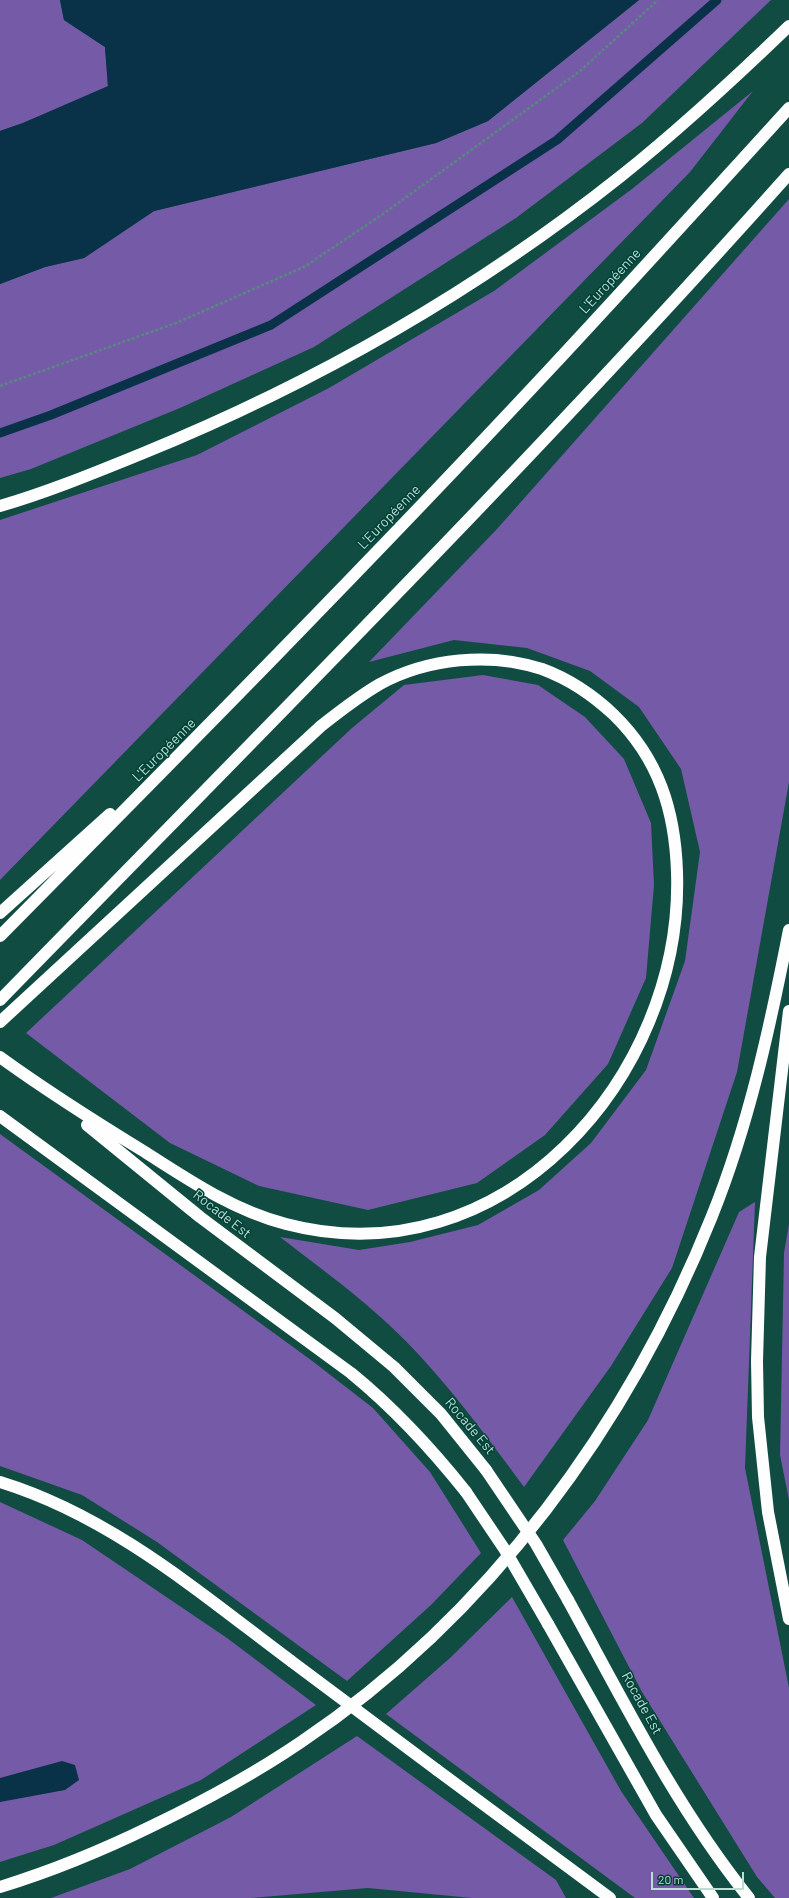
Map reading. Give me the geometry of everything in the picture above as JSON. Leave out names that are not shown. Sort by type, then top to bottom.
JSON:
[{"type":"highway","points":[[0,506],[101,470],[192,433],[260,403],[322,372],[404,326],[484,275],[621,176],[684,123],[789,26]]},
{"type":"highway","name":"L'Européenne","points":[[0,936],[202,732],[548,371],[789,108]]},
{"type":"highway","points":[[0,1000],[386,604],[572,410],[725,246],[789,174]]},
{"type":"highway","points":[[0,1022],[321,726],[352,702],[382,683],[411,671],[440,663],[497,660],[527,664],[553,673],[582,689],[607,708],[627,728],[644,750],[656,772],[667,799],[674,831],[678,897],[674,936],[666,976],[654,1012],[638,1049],[618,1082],[571,1141],[544,1165],[514,1187],[479,1207],[447,1219],[414,1228],[382,1232],[348,1233],[291,1226],[263,1218],[233,1205],[202,1188],[88,1118],[0,1057]]},
{"type":"highway","points":[[0,913],[202,732]]},
{"type":"highway","points":[[0,1887],[52,1869],[110,1846],[172,1817],[249,1775],[303,1741],[370,1692],[457,1612],[524,1538],[557,1495],[614,1411],[668,1317],[690,1268],[713,1214],[731,1164],[753,1092],[789,930]]},
{"type":"highway","points":[[789,1011],[760,1257],[757,1361],[758,1418],[768,1512],[789,1619]]},
{"type":"highway","name":"Rocade Est","points":[[40,1086],[200,1217],[335,1318],[422,1393],[442,1414],[486,1470],[536,1544],[663,1772],[688,1813],[749,1898]]},
{"type":"highway","points":[[4,1119],[351,1373],[382,1398],[411,1427],[466,1492],[505,1550],[656,1816],[713,1898]]},
{"type":"highway","points":[[0,1482],[71,1509],[124,1540],[188,1584],[610,1898]]},
{"type":"path","points":[[0,386],[176,323],[304,267],[383,214],[580,71],[658,0]]},
{"type":"shaded area","points":[[0,0],[60,0],[64,20],[105,47],[108,87],[23,123],[0,131]]},
{"type":"shaded area","points":[[639,0],[771,0],[642,123],[516,218],[314,347],[180,408],[31,469],[0,478],[0,284],[45,267],[84,258],[154,211],[436,143],[488,121]]},
{"type":"shaded area","points":[[753,91],[690,172],[0,880],[0,520],[197,455],[329,388],[494,291],[632,189]]},
{"type":"shaded area","points":[[789,199],[789,782],[737,1072],[672,1268],[611,1366],[524,1487],[455,1396],[398,1333],[341,1284],[280,1237],[359,1250],[410,1242],[478,1225],[539,1190],[591,1143],[646,1070],[685,961],[700,852],[681,769],[639,707],[590,671],[527,648],[454,640],[369,662],[497,529]]},
{"type":"shaded area","points":[[483,675],[538,685],[585,717],[624,759],[651,823],[654,885],[646,978],[608,1064],[545,1135],[477,1183],[368,1210],[259,1186],[170,1143],[26,1033],[352,728],[404,685]]},
{"type":"shaded area","points":[[0,1134],[311,1360],[373,1408],[430,1472],[481,1553],[431,1605],[347,1681],[157,1542],[82,1495],[0,1466]]},
{"type":"shaded area","points":[[755,1202],[745,1468],[789,1688],[789,1898],[775,1898],[757,1877],[642,1692],[563,1540],[595,1501],[648,1420],[739,1212]]},
{"type":"shaded area","points":[[789,1224],[789,1500],[780,1455],[784,1253]]},
{"type":"shaded area","points":[[0,1502],[82,1540],[227,1638],[316,1705],[201,1780],[54,1845],[0,1862]]},
{"type":"shaded area","points":[[512,1597],[621,1791],[694,1898],[635,1898],[386,1714],[450,1658]]},
{"type":"shaded area","points":[[357,1736],[556,1880],[566,1898],[472,1898],[368,1888],[251,1898],[51,1898],[130,1869],[231,1817]]},
{"type":"water","points":[[60,0],[639,0],[488,121],[436,143],[154,211],[84,258],[45,267],[0,284],[0,131],[23,123],[108,86],[105,47],[64,20]]},
{"type":"water","points":[[62,1761],[75,1765],[79,1780],[65,1790],[0,1802],[0,1778]]},
{"type":"waterway","points":[[0,433],[51,415],[271,325],[557,140],[717,0]]}]
